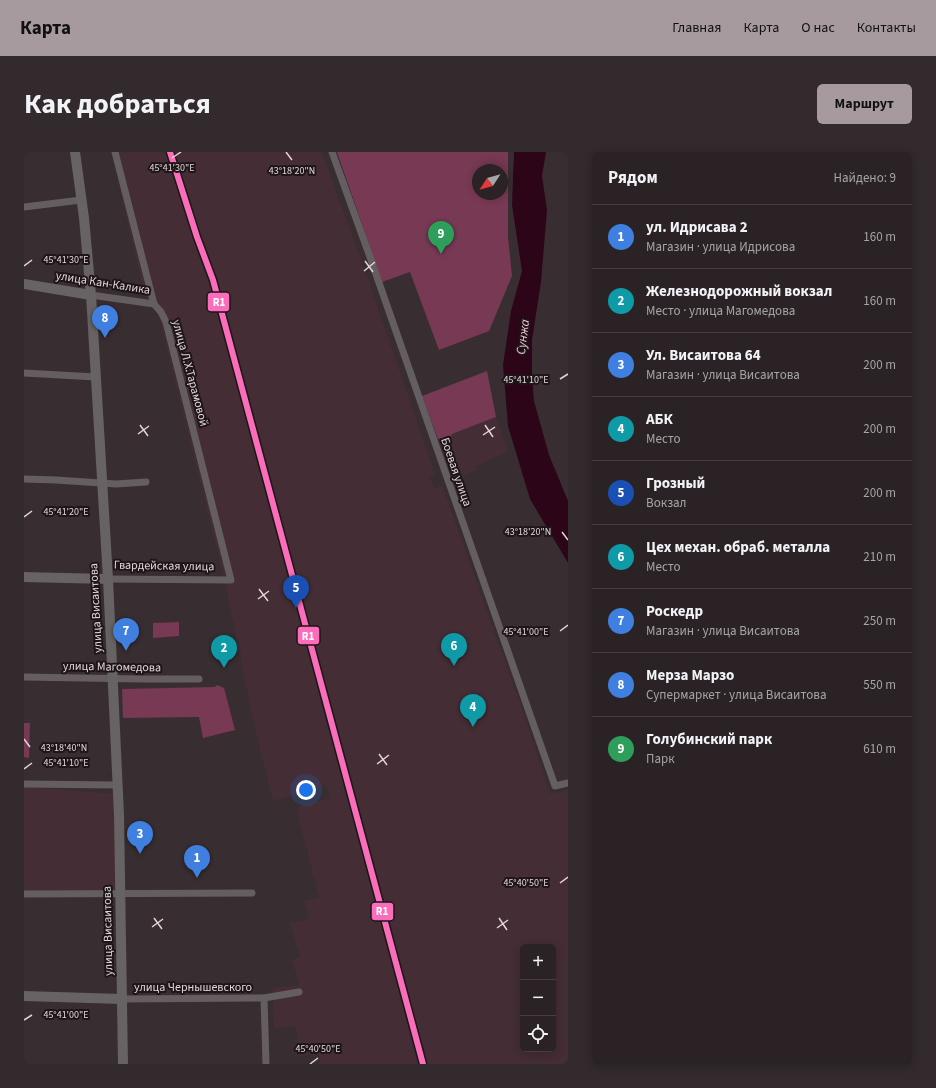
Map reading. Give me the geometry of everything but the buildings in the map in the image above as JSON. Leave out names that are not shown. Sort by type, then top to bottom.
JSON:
[{"type":"main road","name":"улица Висаитова","points":[[75,152],[91,295],[108,578],[118,785],[123,1064]]},
{"type":"main road","name":"улица Кан-Калика","points":[[24,284],[91,295]]},
{"type":"main road","name":"Гвардейская улица","points":[[24,577],[108,578]]},
{"type":"main road","points":[[24,996],[122,999]]},
{"type":"street","name":"улица Л.Х.Тарамовой","points":[[115,152],[154,304],[166,322],[231,580]]},
{"type":"street","name":"Боевая улица","points":[[332,152],[554,786],[568,783]]},
{"type":"street","points":[[24,206],[81,200]]},
{"type":"street","name":"улица Кан-Калика","points":[[91,295],[154,304]]},
{"type":"street","points":[[24,374],[96,377]]},
{"type":"street","points":[[24,479],[116,484],[146,482]]},
{"type":"street","name":"Гвардейская улица","points":[[108,578],[231,580]]},
{"type":"street","name":"улица Магомедова","points":[[24,677],[199,679]]},
{"type":"street","points":[[24,784],[118,785]]},
{"type":"street","points":[[24,894],[252,893]]},
{"type":"street","name":"улица Чернышевского","points":[[122,999],[264,998],[299,992]]},
{"type":"street","points":[[264,998],[266,1064]]},
{"type":"shaded area","points":[[111,152],[322,152],[367,276],[435,474],[430,477],[435,489],[442,485],[513,684],[512,685],[516,691],[550,794],[568,790],[568,1064],[321,1064],[318,1054],[300,1056],[296,1027],[274,1028],[272,988],[299,985],[292,960],[300,957],[290,923],[309,919],[304,901],[319,897],[297,812],[299,806],[330,798],[326,785],[273,801],[254,724],[223,573],[160,320],[145,295]]},
{"type":"shaded area","points":[[337,152],[508,152],[508,164],[472,164],[472,200],[508,200],[508,237],[512,276],[489,331],[439,350],[410,272],[382,282]]},
{"type":"shaded area","points":[[487,371],[496,417],[452,434],[451,436],[438,439],[422,396]]},
{"type":"shaded area","points":[[496,417],[508,452],[476,466],[478,470],[453,480],[438,439],[451,436],[452,434]]},
{"type":"shaded area","points":[[179,622],[179,636],[153,638],[153,623]]},
{"type":"shaded area","points":[[217,685],[224,688],[235,730],[203,738],[199,717],[123,718],[122,689],[215,687]]},
{"type":"shaded area","points":[[24,723],[30,723],[29,758],[24,757]]},
{"type":"shaded area","points":[[24,787],[121,794],[125,895],[24,894]]},
{"type":"water","name":"Сунжа","points":[[514,152],[546,152],[542,176],[547,210],[541,282],[532,340],[532,375],[534,401],[549,455],[568,501],[568,563],[530,499],[508,426],[503,365],[511,311],[522,271],[512,205]]},
{"type":"transit line","name":"R1","points":[[170,152],[197,237],[213,280],[423,1064]]},
{"type":"place","name":"Голубинский парк","points":[[441,254]]},
{"type":"place","name":"Мерза Марзо","points":[[105,338]]},
{"type":"place","name":"Грозный","points":[[296,608]]},
{"type":"place","name":"Роскедр","points":[[126,651]]},
{"type":"place","name":"Цех механ. обраб. металла","points":[[454,666]]},
{"type":"place","name":"Железнодорожный вокзал","points":[[224,668]]},
{"type":"place","name":"АБК","points":[[473,727]]},
{"type":"place","name":"Ул. Висаитова 64","points":[[140,854]]},
{"type":"place","name":"ул. Идрисава 2","points":[[197,878]]}]
